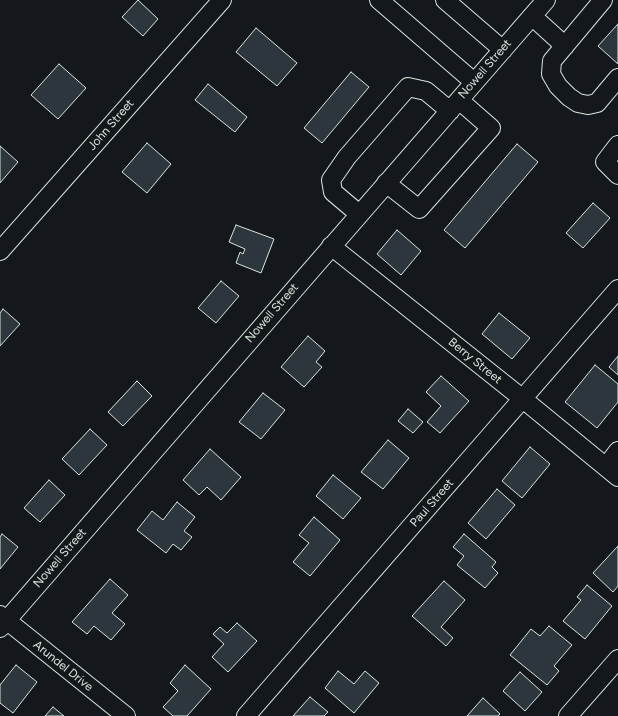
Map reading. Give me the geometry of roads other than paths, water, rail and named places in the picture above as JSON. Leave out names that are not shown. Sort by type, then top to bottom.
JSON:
[{"type":"street","name":"John Street","points":[[0,251],[222,0]]},
{"type":"street","points":[[379,0],[474,82]]},
{"type":"street","points":[[445,0],[503,50]]},
{"type":"street","points":[[603,0],[552,61],[551,74],[558,86],[578,103],[588,105],[597,103],[618,78]]},
{"type":"street","points":[[536,6],[565,46]]},
{"type":"street","name":"Nowell Street","points":[[2,621],[503,50],[536,6]]},
{"type":"street","points":[[359,214],[333,192],[331,180],[347,157],[408,87],[426,91],[454,105],[491,128],[419,209],[386,183]]},
{"type":"street","points":[[618,145],[605,162],[618,175]]},
{"type":"street","name":"Berry Street","points":[[331,246],[612,472]]},
{"type":"street","name":"Paul Street","points":[[246,716],[618,289]]},
{"type":"street","points":[[612,472],[618,451]]},
{"type":"street","name":"Arundel Drive","points":[[2,621],[126,716]]},
{"type":"street","points":[[568,716],[618,659]]}]
